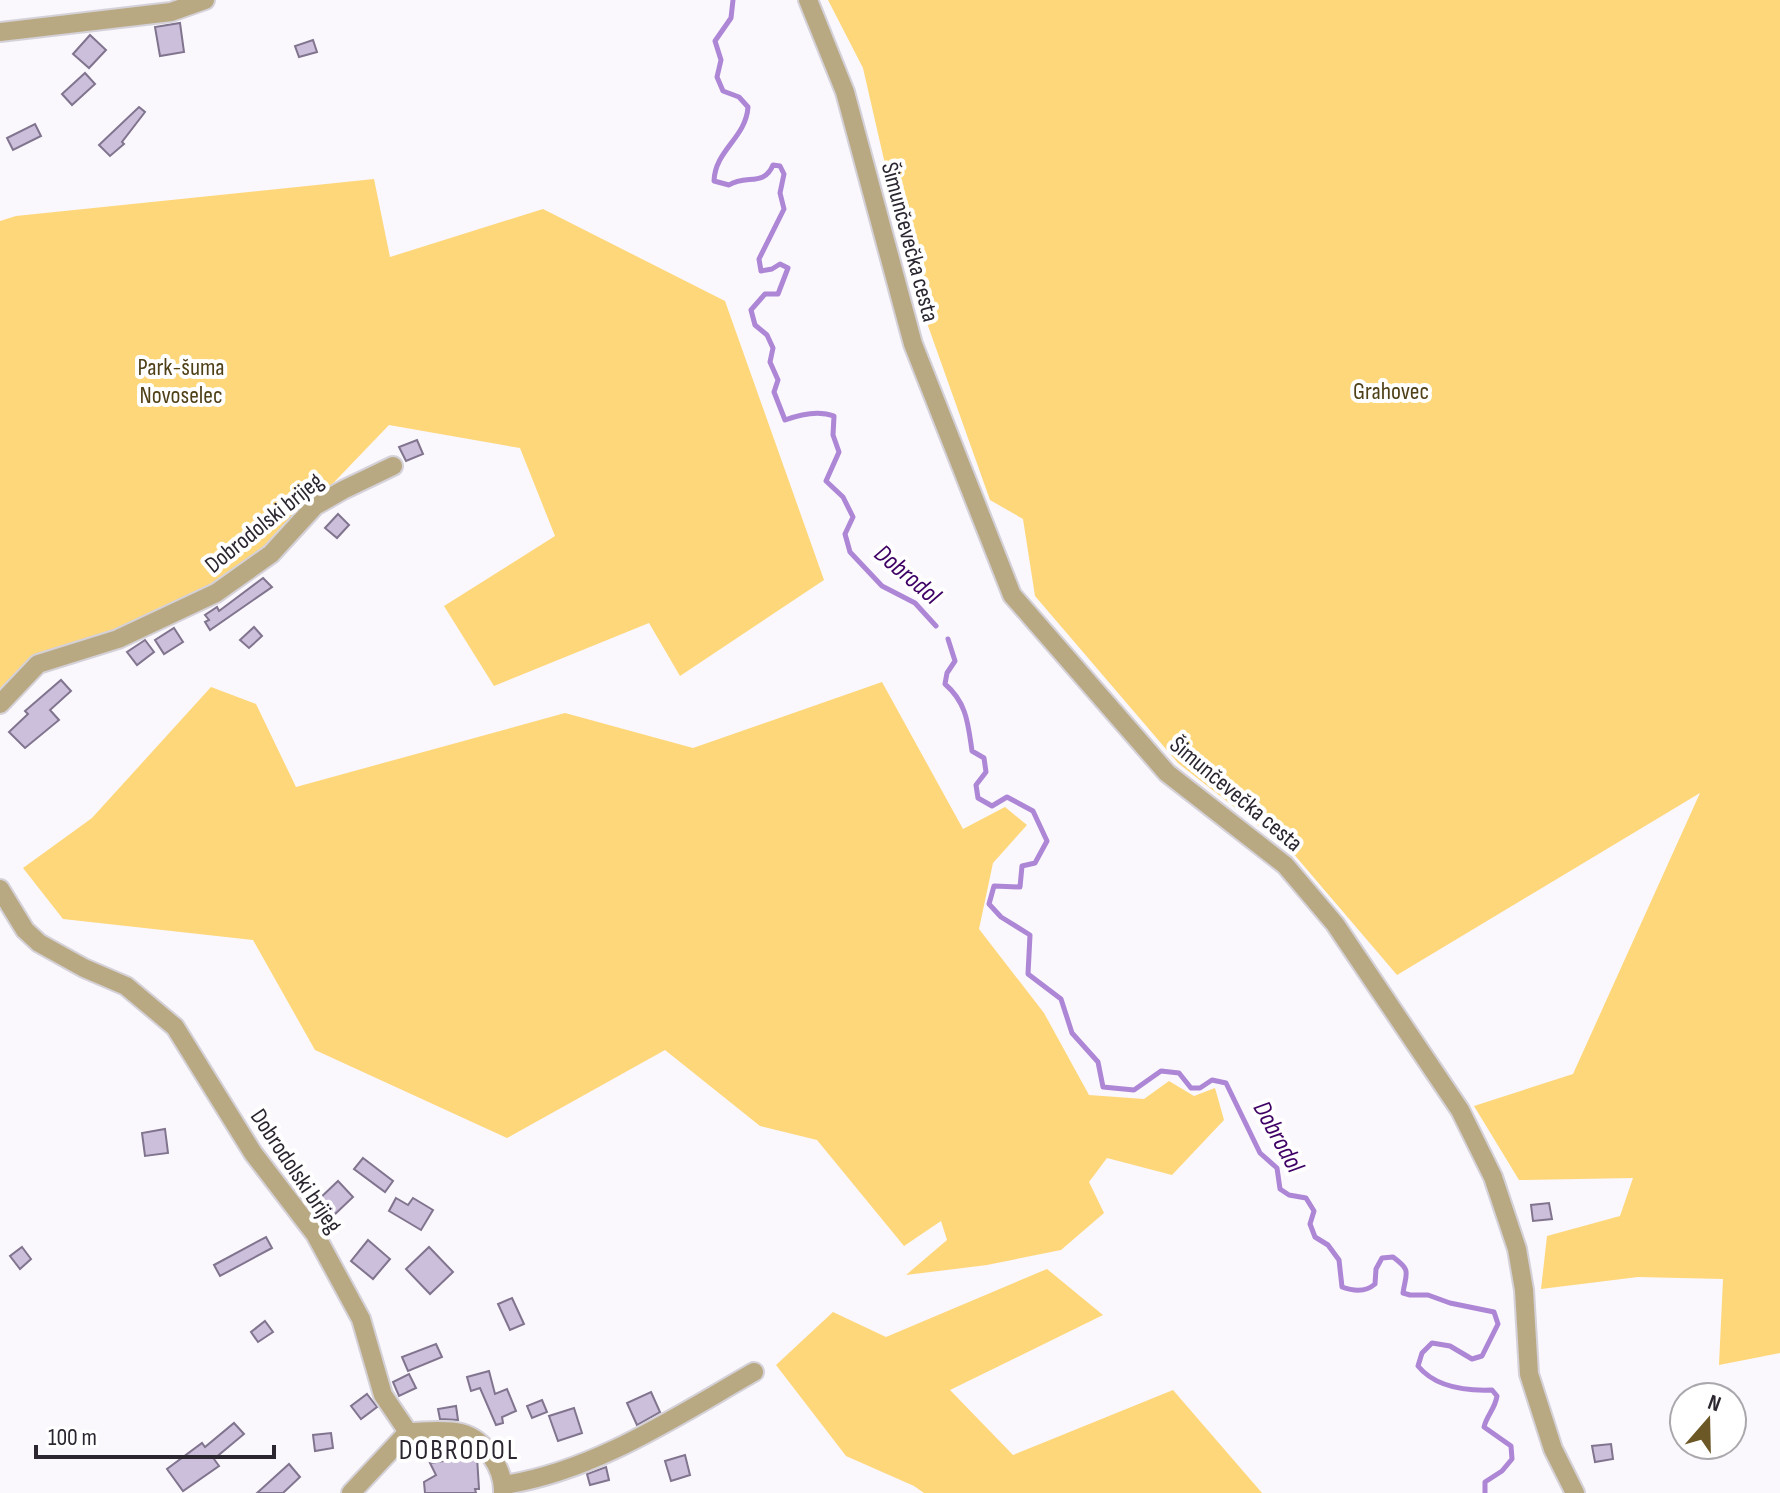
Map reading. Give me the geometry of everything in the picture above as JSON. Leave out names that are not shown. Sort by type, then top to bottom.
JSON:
[{"type":"street","points":[[0,32],[171,12],[205,0]]},
{"type":"street","name":"Šimunčevečka cesta","points":[[808,0],[845,92],[913,344],[1012,595],[1167,773],[1285,865],[1335,924],[1460,1110],[1493,1177],[1517,1249],[1524,1290],[1529,1374],[1553,1449],[1575,1493]]},
{"type":"street","name":"Dobrodolski brijeg","points":[[0,704],[38,664],[118,639],[216,593],[271,554],[315,506],[393,466]]},
{"type":"street","name":"Dobrodolski brijeg","points":[[0,889],[25,930],[39,943],[84,968],[126,986],[175,1027],[253,1153],[315,1234],[361,1319],[383,1395],[408,1432]]},
{"type":"street","points":[[351,1493],[408,1432],[460,1432],[471,1437],[486,1449],[499,1468],[503,1489],[557,1473],[616,1449],[754,1372]]},
{"type":"green space","name":"Grahovec","points":[[828,0],[1780,0],[1780,1353],[1719,1365],[1723,1279],[1638,1277],[1541,1289],[1547,1236],[1620,1216],[1633,1178],[1519,1180],[1474,1106],[1573,1074],[1700,793],[1397,975],[1292,852],[1178,763],[1035,596],[1023,519],[990,500],[911,278],[863,68]]},
{"type":"green space","name":"Park-šuma Novoselec","points":[[374,179],[390,257],[543,209],[725,301],[824,580],[680,676],[649,623],[494,686],[444,606],[555,536],[520,448],[389,425],[269,550],[139,626],[47,652],[0,691],[0,221],[16,216]]},
{"type":"green space","points":[[882,682],[963,829],[1005,807],[1027,825],[993,863],[979,929],[1044,1013],[1089,1095],[1144,1099],[1169,1081],[1194,1096],[1215,1088],[1224,1120],[1172,1175],[1107,1158],[1089,1182],[1104,1213],[1061,1250],[987,1265],[906,1275],[947,1240],[941,1221],[904,1246],[817,1140],[760,1126],[665,1050],[507,1138],[315,1050],[253,940],[63,919],[23,868],[92,818],[211,687],[256,704],[296,787],[565,713],[693,748]]},
{"type":"green space","points":[[1047,1269],[1103,1315],[950,1390],[1013,1455],[1173,1390],[1262,1493],[924,1493],[846,1456],[776,1365],[833,1312],[886,1337]]},
{"type":"building","points":[[180,23],[184,52],[160,56],[155,27]]},
{"type":"building","points":[[90,35],[106,50],[89,68],[73,54]]},
{"type":"building","points":[[313,40],[317,52],[299,57],[295,46]]},
{"type":"building","points":[[85,73],[95,84],[72,105],[62,94]]},
{"type":"building","points":[[139,107],[145,112],[122,142],[124,144],[110,156],[99,145]]},
{"type":"building","points":[[35,124],[41,136],[13,150],[7,138]]},
{"type":"building","points":[[417,440],[423,454],[406,461],[399,447]]},
{"type":"building","points":[[338,514],[349,525],[337,538],[325,528]]},
{"type":"building","points":[[263,578],[272,587],[210,630],[205,615],[217,607],[219,611]]},
{"type":"building","points":[[254,627],[262,636],[249,648],[240,640]]},
{"type":"building","points":[[174,628],[183,642],[164,654],[155,640]]},
{"type":"building","points":[[145,640],[154,652],[137,665],[127,652]]},
{"type":"building","points":[[61,680],[71,691],[50,710],[59,720],[25,748],[9,732],[28,714],[25,711]]},
{"type":"building","points":[[165,1129],[168,1153],[145,1156],[142,1133]]},
{"type":"building","points":[[363,1158],[393,1181],[385,1192],[354,1169]]},
{"type":"building","points":[[338,1181],[353,1197],[333,1216],[318,1200]]},
{"type":"building","points":[[396,1198],[408,1205],[413,1198],[433,1210],[421,1230],[389,1211]]},
{"type":"building","points":[[1549,1203],[1552,1219],[1533,1221],[1531,1205]]},
{"type":"building","points":[[266,1237],[272,1248],[220,1276],[214,1265]]},
{"type":"building","points":[[368,1240],[390,1259],[373,1279],[351,1261]]},
{"type":"building","points":[[22,1247],[31,1259],[20,1269],[10,1256]]},
{"type":"building","points":[[429,1247],[453,1272],[430,1294],[406,1269]]},
{"type":"building","points":[[512,1298],[524,1324],[510,1330],[498,1304]]},
{"type":"building","points":[[265,1321],[273,1332],[258,1342],[251,1332]]},
{"type":"building","points":[[436,1344],[442,1357],[408,1371],[402,1357]]},
{"type":"building","points":[[489,1371],[495,1394],[507,1389],[516,1411],[502,1417],[503,1423],[496,1425],[480,1388],[471,1391],[467,1377]]},
{"type":"building","points":[[409,1374],[416,1388],[399,1396],[393,1382]]},
{"type":"building","points":[[651,1392],[660,1412],[637,1425],[627,1403]]},
{"type":"building","points":[[367,1394],[377,1407],[361,1419],[351,1406]]},
{"type":"building","points":[[542,1400],[547,1412],[532,1418],[527,1406]]},
{"type":"building","points":[[456,1406],[458,1420],[440,1419],[438,1409]]},
{"type":"building","points":[[574,1408],[582,1433],[558,1441],[549,1416]]},
{"type":"building","points":[[234,1423],[244,1434],[214,1459],[219,1466],[183,1491],[167,1469],[202,1443],[205,1447]]},
{"type":"building","points":[[331,1433],[333,1448],[315,1451],[313,1435]]},
{"type":"building","points":[[1611,1444],[1613,1459],[1595,1462],[1592,1446]]},
{"type":"building","points":[[470,1451],[477,1457],[479,1489],[475,1489],[476,1493],[425,1493],[424,1482],[436,1475],[430,1463],[451,1460],[451,1453]]},
{"type":"building","points":[[685,1455],[690,1475],[671,1481],[665,1461]]},
{"type":"building","points":[[289,1464],[300,1477],[283,1493],[257,1493]]},
{"type":"building","points":[[606,1467],[609,1480],[590,1485],[587,1474]]},
{"type":"waterway","name":"Dobrodol","points":[[733,0],[731,18],[715,41],[721,60],[717,77],[723,91],[739,97],[748,107],[742,127],[719,161],[714,181],[729,185],[760,178],[773,165],[780,166],[784,174],[780,193],[784,209],[759,259],[761,271],[780,264],[788,268],[778,294],[765,294],[751,310],[755,325],[767,335],[773,348],[770,362],[778,380],[774,392],[785,420],[822,413],[834,416],[833,435],[839,452],[826,481],[843,497],[853,517],[845,534],[850,552],[882,586],[915,603],[936,626]]},
{"type":"waterway","name":"Dobrodol","points":[[948,639],[955,661],[947,673],[945,684],[962,706],[972,751],[984,758],[986,772],[976,785],[978,798],[992,806],[1007,797],[1033,811],[1047,841],[1035,863],[1022,866],[1020,887],[994,886],[989,904],[1001,917],[1030,935],[1028,974],[1061,999],[1072,1033],[1098,1062],[1103,1087],[1134,1090],[1161,1071],[1179,1073],[1191,1088],[1200,1088],[1212,1080],[1226,1083],[1260,1153],[1277,1168],[1280,1189],[1289,1195],[1306,1198],[1314,1211],[1310,1224],[1315,1237],[1328,1245],[1339,1260],[1342,1287],[1359,1290],[1371,1287],[1375,1284],[1376,1269],[1382,1258],[1393,1257],[1406,1272],[1403,1293],[1428,1295],[1494,1312],[1498,1324],[1482,1356],[1472,1359],[1450,1346],[1432,1343],[1422,1353],[1418,1366],[1442,1383],[1472,1390],[1492,1390],[1497,1396],[1484,1427],[1511,1446],[1512,1459],[1502,1471],[1485,1482],[1485,1493]]},
{"type":"district","name":"DOBRODOL","points":[[459,1450]]}]
